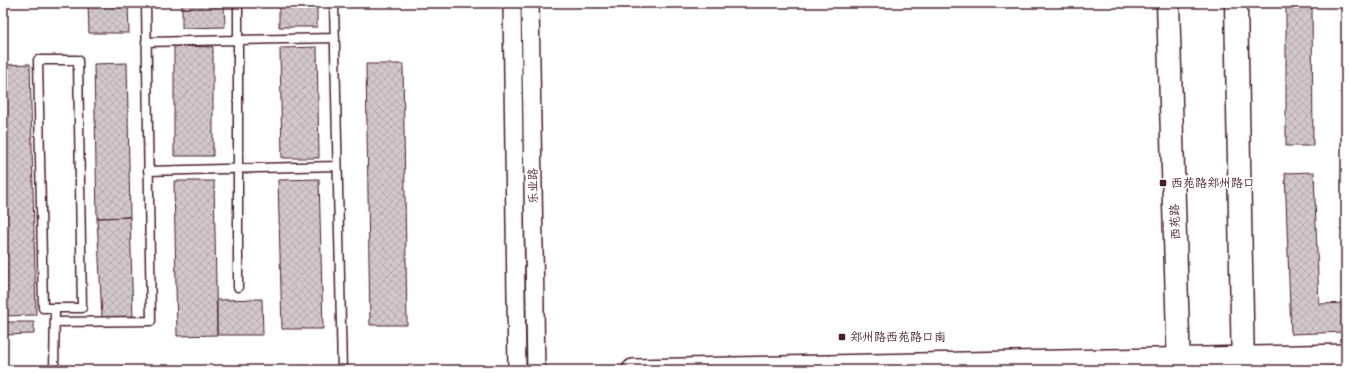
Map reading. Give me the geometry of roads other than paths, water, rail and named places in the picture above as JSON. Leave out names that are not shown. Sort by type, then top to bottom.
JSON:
[{"type":"main road","name":"西苑路","points":[[1168,3],[1179,364]]},
{"type":"main road","points":[[1236,3],[1243,363]]},
{"type":"street","name":"乐业路","points":[[512,3],[517,370]]},
{"type":"street","name":"乐业路","points":[[530,3],[536,370]]},
{"type":"street","points":[[633,370],[1243,363],[1346,355]]},
{"type":"lane","points":[[55,322],[151,321],[146,3]]},
{"type":"lane","points":[[238,3],[238,287]]},
{"type":"lane","points":[[334,3],[336,166],[342,370]]},
{"type":"lane","points":[[146,42],[335,38]]},
{"type":"lane","points":[[38,60],[78,60],[82,308],[55,308],[43,308],[38,60]]},
{"type":"lane","points":[[148,171],[336,166]]},
{"type":"lane","points":[[54,370],[55,308]]},
{"type":"place","name":"西苑路郑州路口","points":[[1163,183]]},
{"type":"place","name":"郑州路西苑路口南","points":[[842,337]]}]
